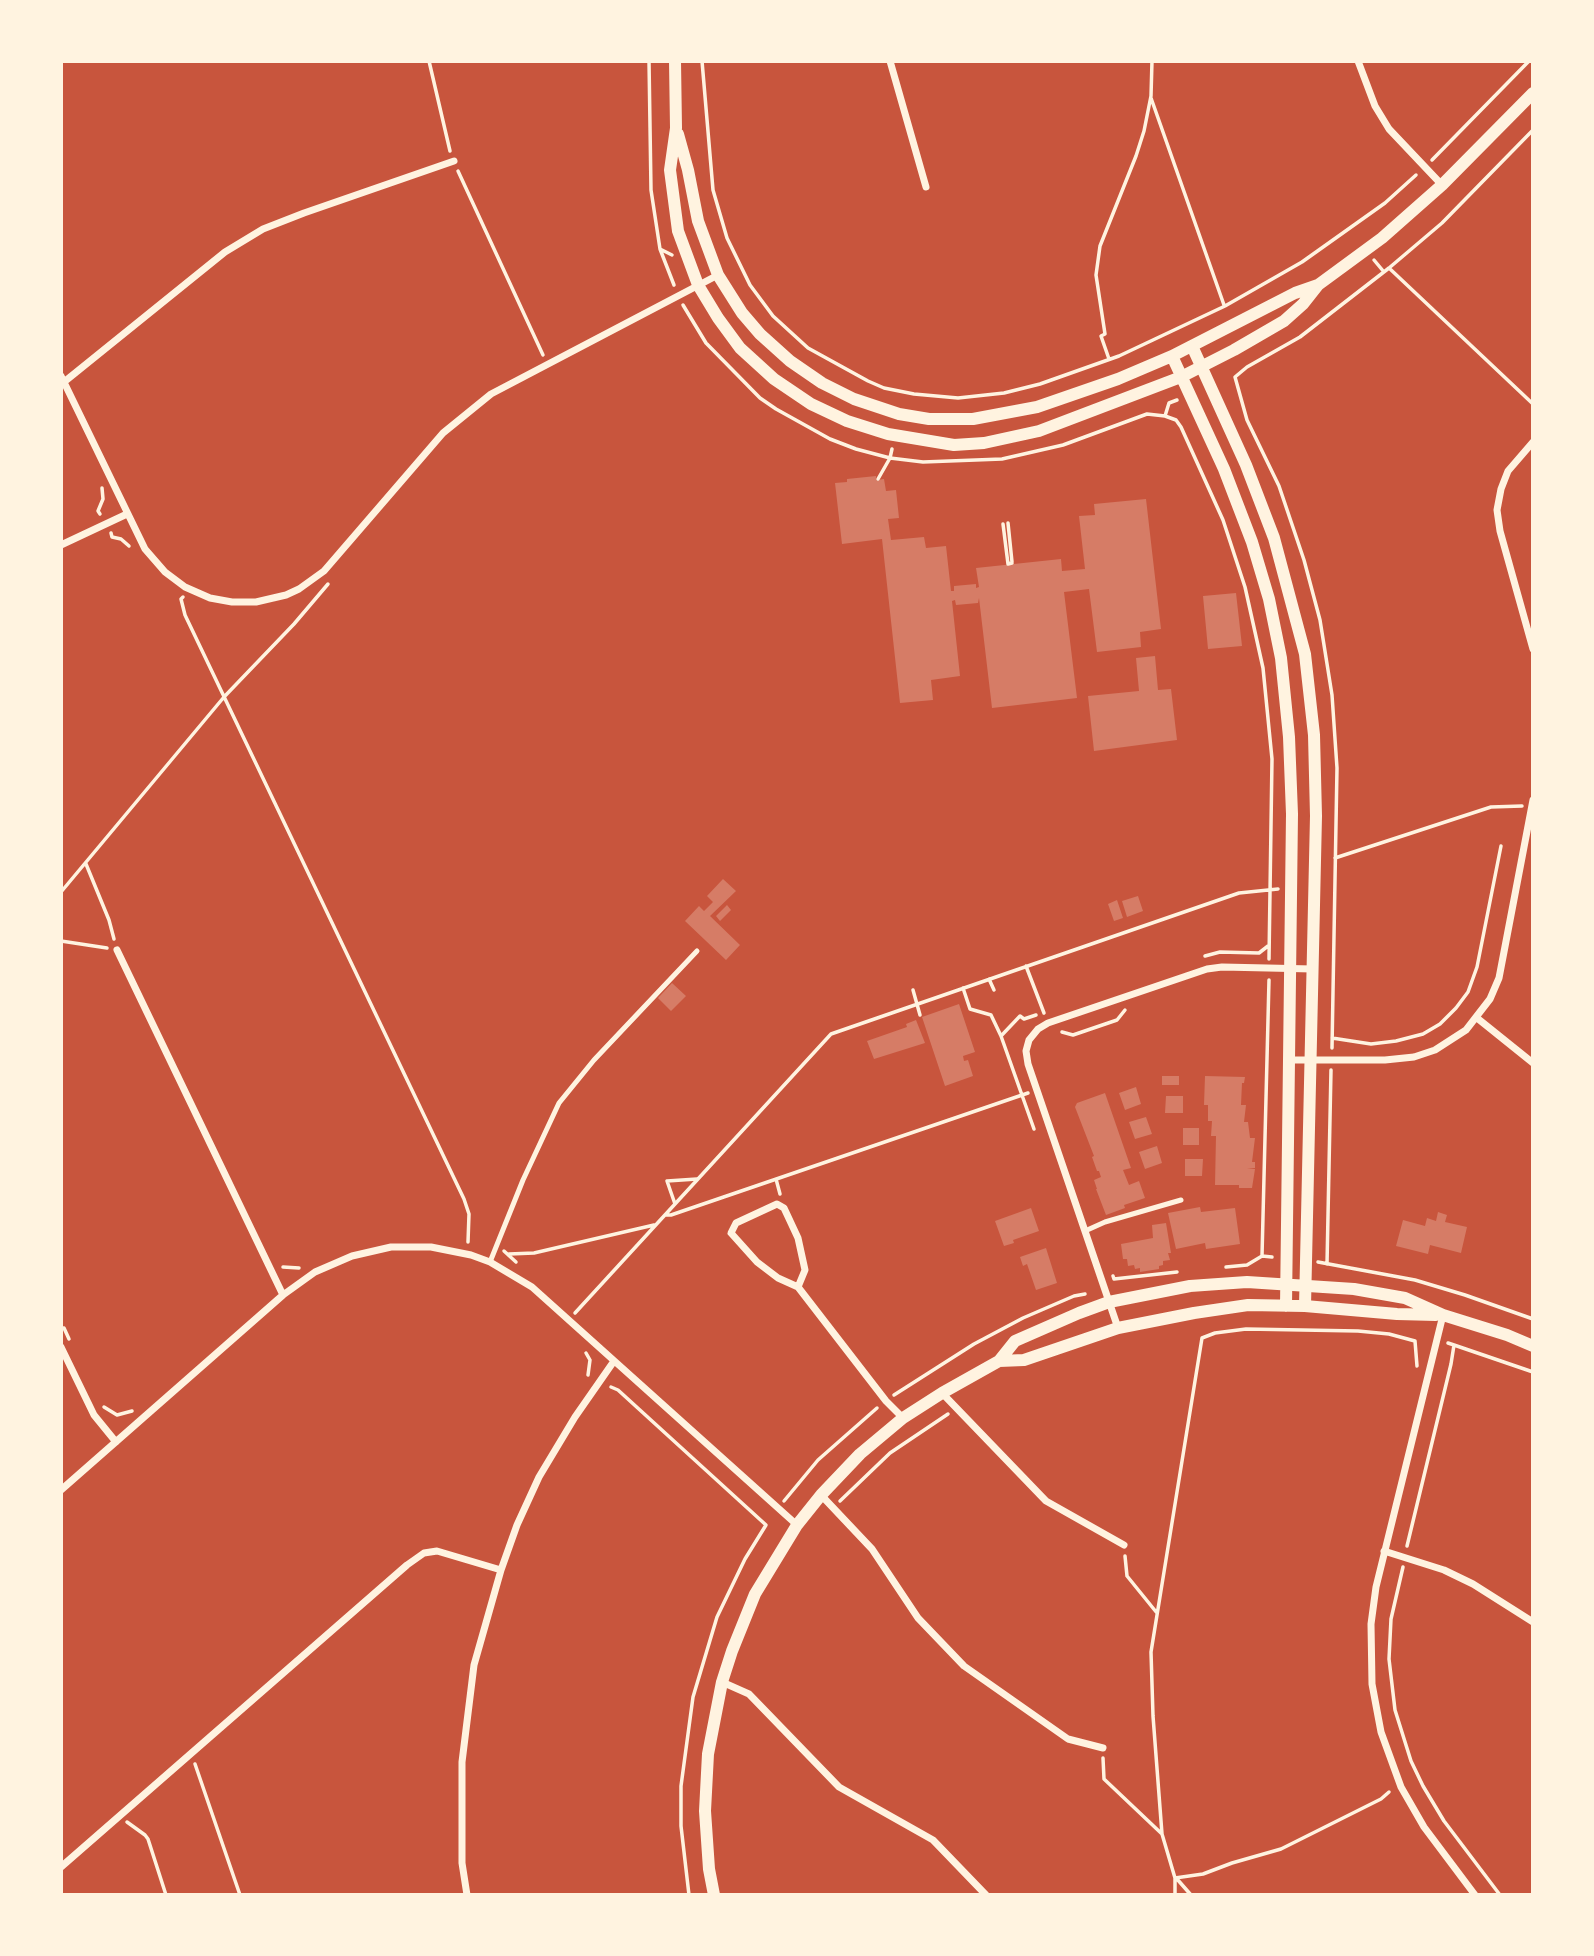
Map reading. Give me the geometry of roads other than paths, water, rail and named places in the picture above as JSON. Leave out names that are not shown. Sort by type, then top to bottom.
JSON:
[{"type":"street","points":[[676,61],[676,128],[670,170],[678,231],[698,285],[718,318],[740,348],[774,379],[811,404],[848,421],[888,434],[954,445],[984,443],[1039,432],[1201,368],[1284,321],[1303,304],[1318,285],[1382,238],[1442,185],[1533,93]]},
{"type":"street","points":[[890,61],[926,187]]},
{"type":"street","points":[[1359,61],[1375,106],[1390,129],[1442,185]]},
{"type":"street","points":[[676,128],[698,221],[718,275],[742,313],[760,334],[790,361],[822,383],[899,414],[929,419],[973,419],[1037,407],[1118,379],[1172,356],[1295,293],[1318,285]]},
{"type":"street","points":[[454,161],[263,229],[225,252],[63,379],[145,549],[165,572],[190,589],[209,598],[244,602],[271,599],[299,589],[335,560],[443,433],[491,394],[718,275]]},
{"type":"street","points":[[1192,346],[1247,465],[1274,538],[1306,654],[1314,735],[1316,816],[1305,1306]]},
{"type":"street","points":[[1172,356],[1224,469],[1252,542],[1269,599],[1281,658],[1290,750],[1292,814],[1286,1306]]},
{"type":"street","points":[[1533,442],[1508,471],[1497,510],[1500,531],[1533,649]]},
{"type":"street","points":[[61,545],[127,513]]},
{"type":"street","points":[[1281,658],[1306,654]]},
{"type":"street","points":[[1289,1060],[1385,1060],[1414,1057],[1435,1050],[1466,1030],[1490,999],[1499,978],[1532,808]]},
{"type":"street","points":[[117,950],[282,1295]]},
{"type":"street","points":[[1118,1328],[1037,1091],[1028,1063],[1027,1045],[1033,1034],[1048,1023],[1207,969],[1313,969]]},
{"type":"street","points":[[1477,1018],[1533,1063]]},
{"type":"street","points":[[1287,1164],[1308,1165]]},
{"type":"street","points":[[798,1287],[805,1270],[798,1238],[784,1208],[777,1204],[736,1223],[731,1233],[757,1262],[778,1278],[798,1287],[890,1398],[903,1418]]},
{"type":"street","points":[[61,1490],[282,1295],[315,1272],[352,1256],[391,1247],[431,1247],[490,1262],[532,1287],[797,1525]]},
{"type":"street","points":[[714,1895],[709,1869],[705,1811],[708,1754],[722,1682],[755,1594],[797,1525],[860,1454],[903,1418],[999,1361],[1015,1341],[1109,1302],[1190,1286],[1247,1282],[1286,1283],[1405,1297],[1443,1315],[1533,1346]]},
{"type":"street","points":[[999,1361],[1024,1360],[1118,1328],[1248,1305],[1443,1315]]},
{"type":"street","points":[[1443,1315],[1384,1550],[1371,1624],[1372,1684],[1381,1732],[1401,1787],[1424,1827],[1475,1895]]},
{"type":"street","points":[[61,1347],[93,1415],[116,1442]]},
{"type":"street","points":[[467,1895],[462,1863],[462,1762],[474,1665],[500,1570],[539,1477],[575,1417],[614,1361]]},
{"type":"street","points":[[942,1393],[1046,1501],[1124,1545]]},
{"type":"street","points":[[821,1495],[872,1549],[918,1618],[964,1666],[1068,1738],[1103,1748]]},
{"type":"street","points":[[1384,1550],[1444,1570],[1473,1584],[1533,1622]]},
{"type":"street","points":[[61,1867],[407,1564],[424,1553],[437,1551],[500,1570]]},
{"type":"street","points":[[722,1682],[749,1694],[839,1787],[933,1840],[986,1895]]},
{"type":"lane","points":[[490,1262],[523,1180],[559,1104],[594,1060],[697,951]]},
{"type":"lane","points":[[1085,1231],[1105,1222],[1181,1200]]}]
